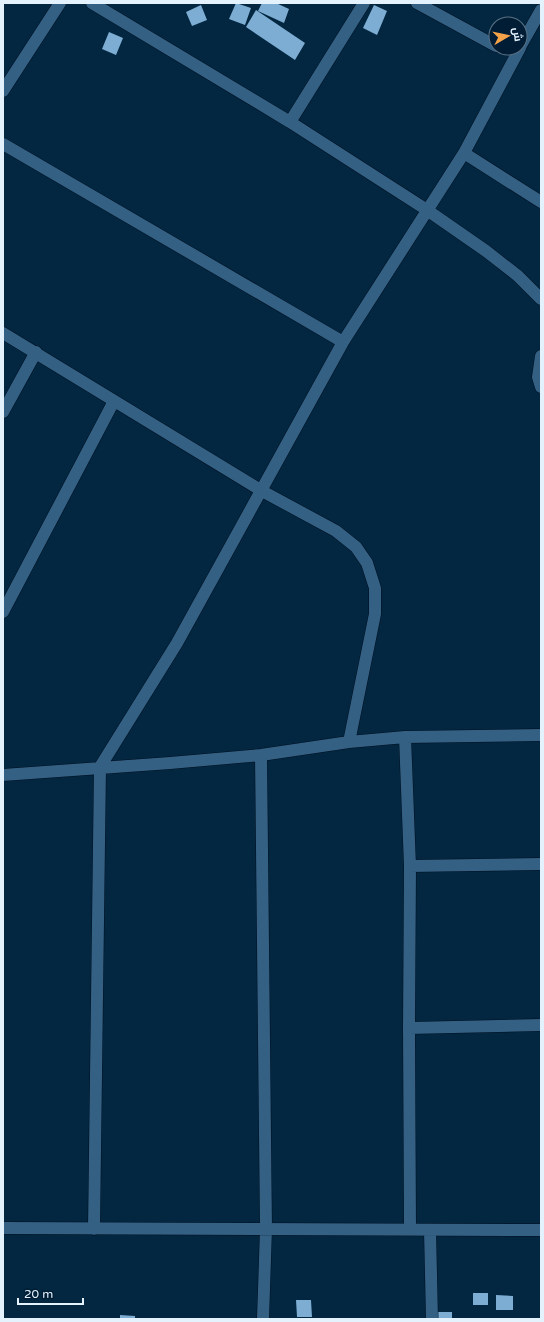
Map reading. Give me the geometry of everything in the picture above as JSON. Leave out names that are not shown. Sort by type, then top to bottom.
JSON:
[{"type":"street","points":[[3,91],[60,3]]},
{"type":"street","points":[[92,3],[290,122],[427,210],[518,276],[541,299]]},
{"type":"street","points":[[290,122],[364,3]]},
{"type":"street","points":[[417,3],[488,42]]},
{"type":"street","points":[[528,33],[541,10]]},
{"type":"street","points":[[94,1229],[100,767],[177,643],[343,342],[464,153],[515,56]]},
{"type":"street","points":[[3,144],[343,342]]},
{"type":"street","points":[[464,153],[541,202]]},
{"type":"street","points":[[3,334],[36,352],[262,490],[336,531],[356,547],[367,563],[375,588],[374,614],[349,742]]},
{"type":"street","points":[[3,412],[36,352]]},
{"type":"street","points":[[541,356],[538,377],[541,387]]},
{"type":"street","points":[[3,612],[114,401]]},
{"type":"street","points":[[3,775],[261,755],[349,742],[405,737],[541,735]]},
{"type":"street","points":[[405,737],[410,866],[410,1229]]},
{"type":"street","points":[[261,755],[266,1229],[263,1319]]},
{"type":"street","points":[[410,866],[541,864]]},
{"type":"street","points":[[409,1028],[541,1025]]},
{"type":"street","points":[[3,1228],[541,1230]]},
{"type":"street","points":[[430,1230],[432,1319]]},
{"type":"building","points":[[236,3],[251,8],[245,25],[229,19]]},
{"type":"building","points":[[262,3],[276,3],[289,9],[284,23],[258,11]]},
{"type":"building","points":[[201,5],[207,20],[192,26],[186,12]]},
{"type":"building","points":[[374,5],[387,11],[377,35],[363,28]]},
{"type":"building","points":[[256,10],[305,43],[295,60],[246,27]]},
{"type":"building","points":[[109,32],[123,38],[116,55],[102,49]]},
{"type":"building","points":[[473,1293],[488,1293],[488,1305],[473,1305]]},
{"type":"building","points":[[496,1295],[513,1296],[513,1310],[496,1310]]},
{"type":"building","points":[[296,1300],[311,1300],[312,1317],[297,1317]]},
{"type":"building","points":[[437,1312],[452,1312],[452,1319],[437,1319]]},
{"type":"building","points":[[120,1315],[135,1316],[135,1319],[120,1319]]}]
